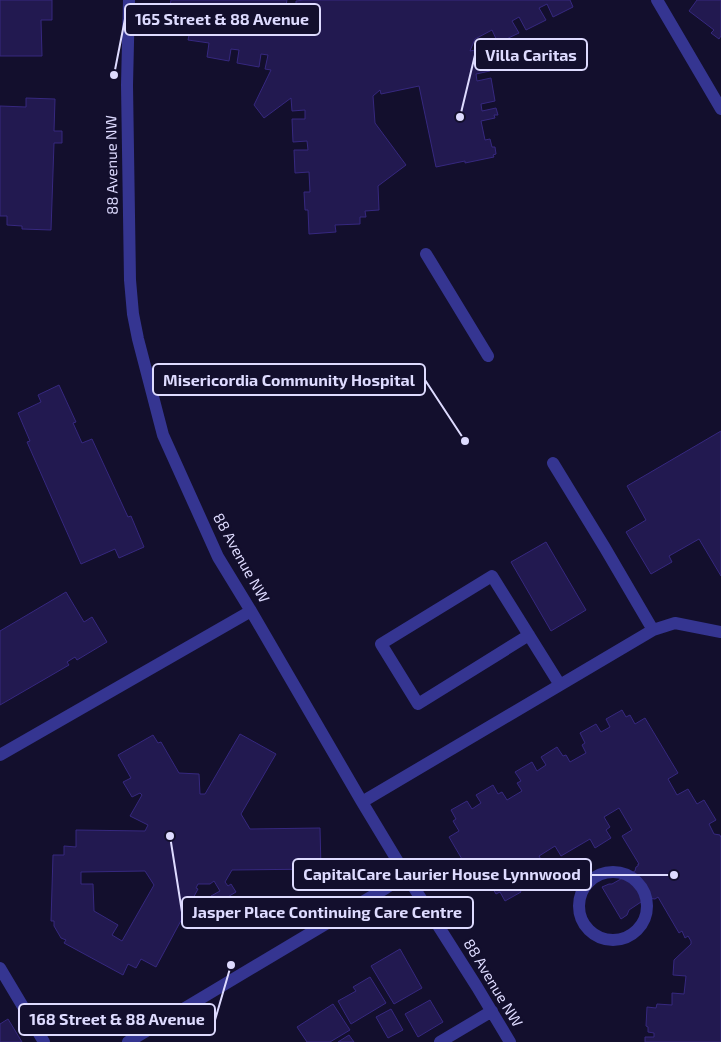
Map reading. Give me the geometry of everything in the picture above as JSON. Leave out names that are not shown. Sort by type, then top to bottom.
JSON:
[{"type":"street","name":"88 Avenue NW","points":[[129,0],[130,280],[133,314],[162,435],[218,557],[362,802],[510,1042]]},
{"type":"street","points":[[657,0],[721,108]]},
{"type":"street","points":[[426,254],[488,356]]},
{"type":"street","points":[[553,463],[654,630]]},
{"type":"street","points":[[529,635],[418,704],[381,644],[492,576],[529,635],[560,685]]},
{"type":"street","points":[[0,755],[251,611]]},
{"type":"street","points":[[362,802],[654,630],[675,623],[721,632]]},
{"type":"street","points":[[618,872],[628,875],[644,891],[647,901],[647,913],[643,924],[625,938],[614,940],[603,938],[593,933],[585,924],[580,904],[582,893],[596,877],[618,872]]},
{"type":"street","points":[[128,1042],[406,875]]},
{"type":"street","points":[[0,968],[44,1042]]},
{"type":"street","points":[[440,1042],[492,1011]]},
{"type":"building","points":[[0,0],[52,0],[52,20],[41,20],[42,56],[0,56]]},
{"type":"building","points":[[171,0],[287,0],[286,5],[296,7],[296,1],[304,0],[570,0],[573,7],[553,17],[547,4],[539,8],[546,20],[526,30],[519,17],[512,21],[519,33],[498,43],[492,30],[475,39],[470,51],[485,48],[490,71],[476,74],[477,81],[491,78],[495,101],[481,104],[482,111],[496,108],[498,115],[494,115],[495,118],[481,121],[485,140],[490,139],[492,147],[495,147],[496,154],[493,155],[494,157],[436,167],[419,86],[381,94],[380,90],[373,96],[375,123],[406,165],[378,186],[379,210],[365,211],[366,217],[360,217],[360,224],[335,225],[336,232],[309,234],[308,210],[305,210],[304,192],[310,192],[309,172],[295,173],[294,150],[308,150],[307,141],[293,142],[292,119],[305,119],[305,110],[292,111],[291,98],[264,118],[254,105],[271,70],[265,69],[268,55],[261,54],[259,67],[237,63],[239,50],[231,49],[229,61],[207,57],[209,43],[188,40],[191,26],[167,22]]},
{"type":"building","points":[[697,0],[721,0],[721,36],[719,39],[711,33],[714,30],[689,11]]},
{"type":"building","points":[[26,98],[55,99],[54,131],[62,131],[62,143],[54,143],[51,230],[22,229],[22,226],[7,225],[7,216],[0,216],[0,106],[26,107]]},
{"type":"building","points":[[59,385],[76,422],[73,423],[82,443],[92,439],[128,517],[131,516],[144,547],[119,558],[115,549],[81,564],[27,442],[30,441],[18,413],[41,402],[38,395]]},
{"type":"building","points":[[721,431],[721,576],[699,539],[669,556],[672,562],[651,574],[626,532],[646,520],[627,486]]},
{"type":"building","points":[[546,542],[586,610],[551,631],[511,562]]},
{"type":"building","points":[[66,592],[84,622],[92,617],[107,642],[77,660],[75,657],[67,662],[69,665],[0,705],[0,631]]},
{"type":"building","points":[[622,710],[626,717],[630,715],[635,724],[645,718],[678,773],[668,779],[677,795],[688,789],[697,804],[704,800],[716,820],[709,824],[714,834],[720,835],[721,838],[721,1042],[645,1042],[645,1037],[654,1037],[654,1033],[648,1032],[648,1027],[646,1026],[647,1007],[656,1008],[657,1004],[672,1005],[672,993],[684,994],[686,976],[673,975],[674,960],[691,944],[691,941],[688,936],[685,938],[682,931],[679,933],[658,897],[655,899],[647,898],[629,910],[627,915],[621,919],[602,887],[612,884],[635,871],[639,864],[622,836],[632,830],[619,808],[604,817],[610,827],[606,830],[611,838],[595,848],[590,839],[561,856],[555,846],[539,856],[545,866],[542,868],[547,876],[530,886],[526,877],[516,883],[521,892],[505,901],[500,892],[496,894],[490,884],[480,890],[473,877],[468,880],[462,869],[466,866],[449,837],[459,831],[453,821],[456,819],[451,810],[467,801],[472,809],[481,803],[476,795],[493,785],[498,794],[502,792],[507,800],[522,791],[517,783],[521,781],[515,772],[532,762],[537,771],[546,765],[541,757],[557,747],[563,756],[566,755],[570,762],[586,753],[582,745],[585,743],[580,733],[596,724],[601,732],[610,727],[606,719]]},
{"type":"building","points":[[240,734],[276,754],[241,814],[250,829],[320,828],[321,869],[232,870],[225,882],[228,886],[231,884],[236,892],[216,904],[211,896],[220,891],[214,881],[210,884],[198,884],[196,888],[198,889],[156,967],[141,959],[136,968],[128,964],[123,975],[64,943],[66,940],[61,938],[54,926],[54,921],[51,921],[53,855],[64,855],[64,846],[76,847],[76,830],[145,831],[148,825],[130,816],[142,795],[140,793],[132,797],[123,782],[131,778],[118,755],[153,735],[158,743],[161,742],[179,773],[199,774],[200,794],[205,794]],"holes":[[[145,871],[154,885],[122,941],[112,935],[118,925],[94,911],[93,884],[81,884],[81,872]]]},
{"type":"building","points":[[400,949],[422,988],[394,1004],[371,966]]},
{"type":"building","points":[[370,977],[386,1003],[351,1024],[338,1001],[356,991],[353,987]]},
{"type":"building","points":[[430,1000],[443,1022],[418,1037],[405,1014]]},
{"type":"building","points":[[333,1004],[350,1030],[330,1042],[307,1042],[297,1027]]},
{"type":"building","points":[[391,1009],[403,1030],[388,1038],[376,1017]]},
{"type":"building","points":[[8,1019],[22,1042],[0,1042],[0,1024]]},
{"type":"building","points":[[349,1035],[354,1042],[338,1042]]},
{"type":"place","name":"165 Street & 88 Avenue","points":[[114,75]]},
{"type":"place","name":"Villa Caritas","points":[[460,117]]},
{"type":"place","name":"Misericordia Community Hospital","points":[[465,441]]},
{"type":"place","name":"Jasper Place Continuing Care Centre","points":[[170,836]]},
{"type":"place","name":"CapitalCare Laurier House Lynnwood","points":[[674,875]]},
{"type":"place","name":"168 Street & 88 Avenue","points":[[231,965]]}]
